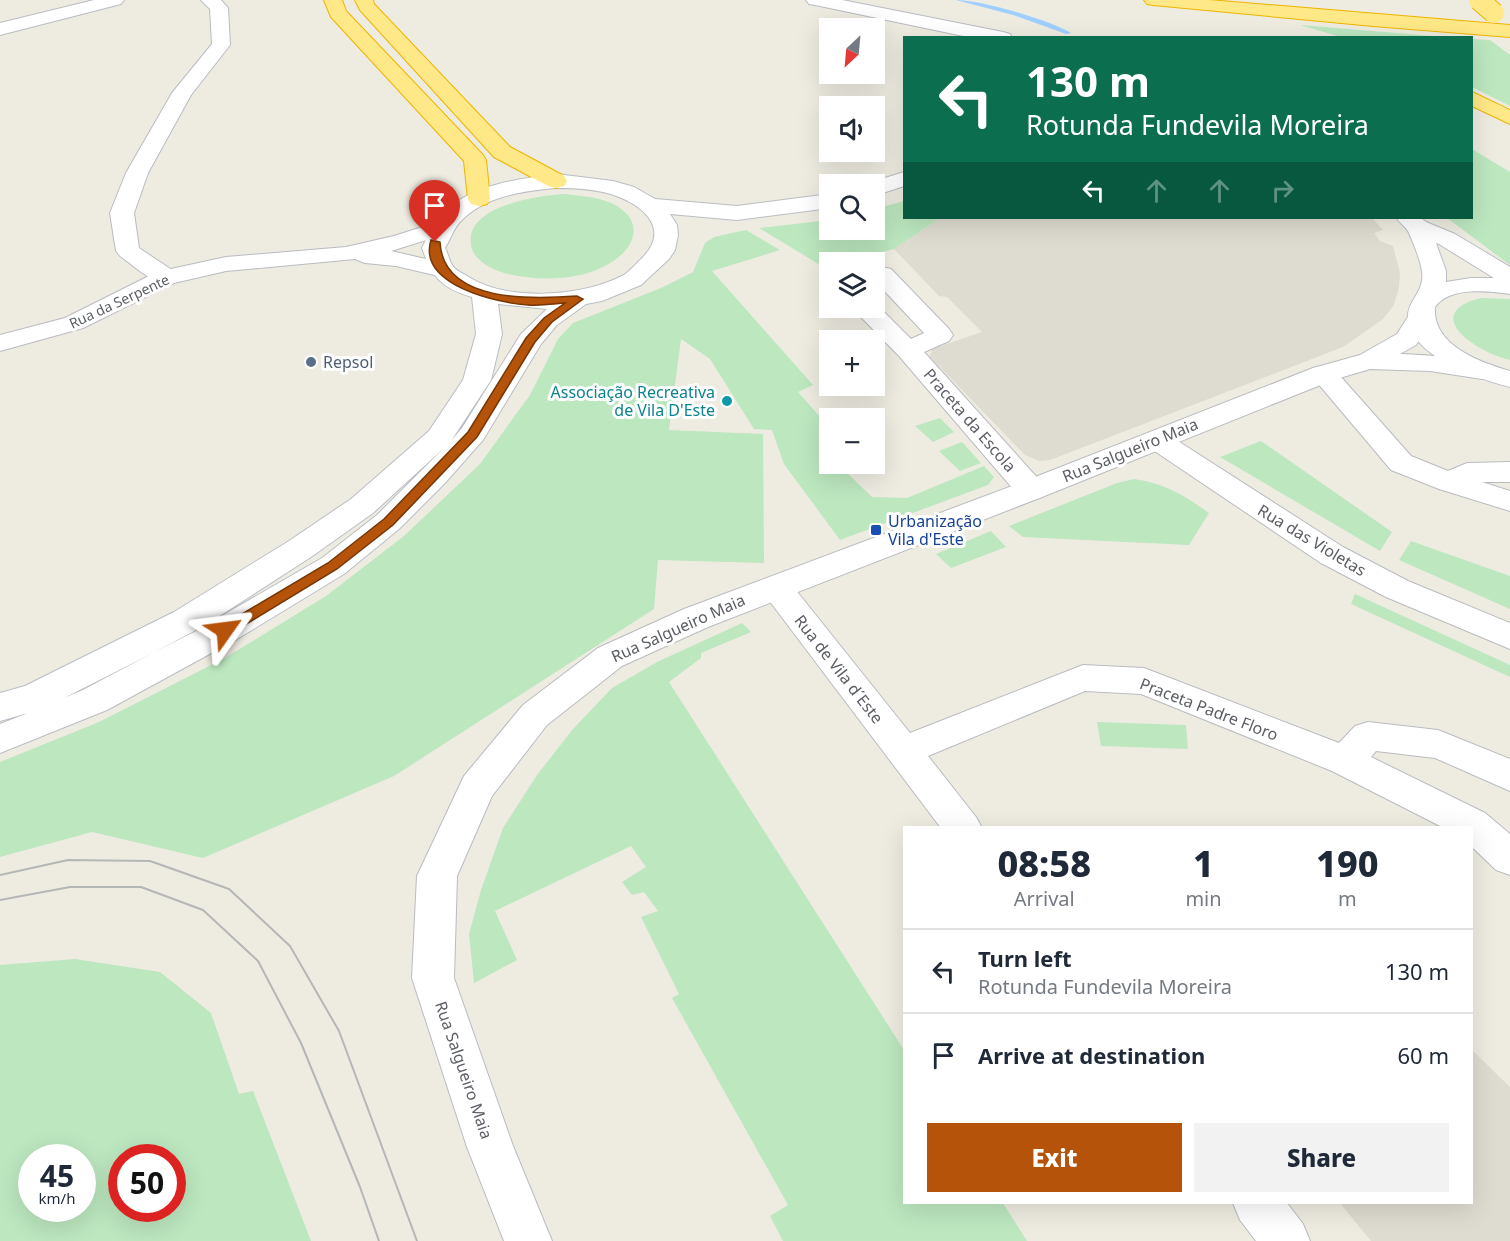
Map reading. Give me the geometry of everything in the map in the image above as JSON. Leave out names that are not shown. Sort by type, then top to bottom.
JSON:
[{"type":"highway","points":[[333,0],[337,13],[476,160],[479,198]]},
{"type":"highway","points":[[364,0],[366,6],[502,152],[556,181]]},
{"type":"highway","points":[[1152,0],[1187,5],[1510,31]]},
{"type":"highway","points":[[1331,0],[1367,3]]},
{"type":"highway","points":[[1479,0],[1510,25]]},
{"type":"highway","points":[[1187,5],[1282,30]]},
{"type":"highway","points":[[1462,9],[1510,12]]},
{"type":"highway","points":[[1473,99],[1510,118]]},
{"type":"street","points":[[0,29],[115,0]]},
{"type":"street","points":[[166,277],[128,251],[122,213],[137,173],[182,93],[221,45],[219,8],[210,0]]},
{"type":"street","points":[[815,0],[977,35]]},
{"type":"street","points":[[885,185],[903,179]]},
{"type":"street","points":[[682,239],[667,232],[662,218],[651,205],[633,194],[584,182],[556,181],[520,186],[479,198],[456,212],[441,228],[435,242],[435,257],[453,280],[484,295],[529,302],[577,299],[609,291],[635,279],[682,239],[733,224],[819,214]]},
{"type":"street","points":[[885,199],[903,195]]},
{"type":"street","points":[[651,205],[737,213],[819,202]]},
{"type":"street","points":[[1413,222],[1448,238],[1510,277]]},
{"type":"street","points":[[1413,222],[1434,271],[1433,294],[1450,287],[1473,284],[1510,287]]},
{"type":"street","name":"Rua da Serpente","points":[[0,343],[74,323],[166,277],[226,264],[346,254],[400,242],[441,228]]},
{"type":"street","name":"Rua da Serpente","points":[[346,254],[396,259],[443,270]]},
{"type":"street","name":"Praceta da Escola","points":[[885,277],[940,335],[908,350]]},
{"type":"street","name":"Rua Salgueiro Maia","points":[[528,1241],[490,1147],[433,978],[437,876],[477,787],[535,715],[610,657],[696,618],[1031,490],[1323,374],[1369,361],[1407,339],[1420,317],[1424,304],[1433,294]]},
{"type":"street","points":[[0,707],[35,697],[186,621],[300,549],[362,506],[439,437],[477,380],[489,334],[484,295]]},
{"type":"street","points":[[0,739],[95,700],[225,630],[333,566],[388,522],[435,476],[473,434],[530,340],[548,320],[577,299]]},
{"type":"street","points":[[1420,317],[1425,331],[1438,345],[1458,359],[1482,371],[1510,379]]},
{"type":"street","name":"Praceta da Escola","points":[[877,318],[908,350],[1031,490]]},
{"type":"street","name":"Rua Salgueiro Maia","points":[[1369,361],[1430,363],[1482,371]]},
{"type":"street","points":[[1323,374],[1401,463],[1449,483],[1510,501]]},
{"type":"street","name":"Rua das Violetas","points":[[1157,440],[1332,555],[1397,589],[1510,637]]},
{"type":"street","points":[[1449,483],[1467,473],[1510,471]]},
{"type":"street","name":"Rua de Vila d´Este","points":[[776,587],[902,751]]},
{"type":"street","name":"Praceta Padre Floro","points":[[902,751],[1083,678],[1144,681],[1345,761],[1472,824],[1510,858]]},
{"type":"street","points":[[1345,761],[1368,736],[1438,744],[1484,762],[1510,776]]},
{"type":"street","points":[[902,751],[961,826]]},
{"type":"street","points":[[1258,1204],[1286,1241]]},
{"type":"shaded area","points":[[939,219],[1373,219],[1383,230],[1374,233],[1380,241],[1393,246],[1400,273],[1394,305],[1383,319],[1343,347],[1050,460],[1039,461],[1025,455],[930,357],[932,349],[982,332],[947,297],[939,296],[894,249]]},
{"type":"shaded area","points":[[1473,1051],[1510,1087],[1510,1241],[1371,1241],[1341,1204],[1473,1204]]},
{"type":"green space","points":[[1300,25],[1433,36],[1338,36]]},
{"type":"green space","points":[[1473,39],[1490,40],[1510,55],[1510,106],[1473,88]]},
{"type":"green space","points":[[1473,150],[1510,172],[1510,265],[1448,219],[1473,219]]},
{"type":"green space","points":[[566,194],[606,201],[623,210],[630,218],[633,235],[630,244],[615,260],[582,275],[545,278],[503,273],[487,265],[474,254],[471,234],[478,222],[489,213],[521,201]]},
{"type":"green space","points":[[903,201],[903,219],[939,219],[894,249],[882,252],[819,252],[819,264],[759,228],[819,221],[819,240],[885,240],[885,206]]},
{"type":"green space","points":[[746,230],[780,250],[712,271],[813,385],[798,392],[819,416],[819,474],[848,474],[872,497],[907,498],[984,466],[994,477],[988,485],[840,540],[784,464],[772,430],[754,429],[710,359],[681,339],[669,430],[763,434],[764,563],[658,560],[654,609],[394,776],[203,858],[92,832],[0,857],[0,762],[99,722],[225,658],[326,596],[404,536],[480,464],[530,395],[558,339],[573,323],[661,288],[693,272],[705,243],[714,237]]},
{"type":"green space","points":[[1481,298],[1510,299],[1510,360],[1483,350],[1470,342],[1454,323],[1454,313],[1463,305]]},
{"type":"green space","points":[[940,418],[954,432],[933,442],[915,426]]},
{"type":"green space","points":[[1261,441],[1392,532],[1380,551],[1220,457]]},
{"type":"green space","points":[[962,442],[981,463],[960,471],[939,451]]},
{"type":"green space","points":[[1134,479],[1155,483],[1173,491],[1209,513],[1189,545],[1023,537],[1009,526],[1117,483]]},
{"type":"green space","points":[[991,531],[1006,547],[951,568],[936,554]]},
{"type":"green space","points":[[1411,541],[1510,576],[1510,609],[1399,560]]},
{"type":"green space","points":[[1355,594],[1510,665],[1510,677],[1351,604]]},
{"type":"green space","points":[[742,623],[751,632],[701,653],[701,658],[669,682],[903,1048],[903,1204],[1004,1204],[1027,1241],[783,1241],[770,1216],[788,1205],[672,998],[679,994],[641,917],[658,911],[644,892],[632,895],[622,882],[646,867],[631,846],[495,911],[517,960],[474,983],[469,934],[481,890],[503,828],[537,775],[573,729],[612,688],[657,662]]},
{"type":"green space","points":[[1097,722],[1186,725],[1188,749],[1101,746]]},
{"type":"green space","points":[[75,959],[160,972],[211,1013],[239,1094],[253,1091],[311,1241],[0,1241],[0,965]]},
{"type":"waterway","points":[[959,0],[1015,14],[1068,33]]},
{"type":"tram line","points":[[0,875],[68,860],[150,861],[229,889],[290,946],[339,1031],[417,1241]]},
{"type":"tram line","points":[[0,900],[70,887],[141,887],[203,910],[258,961],[301,1043],[360,1187],[379,1241]]},
{"type":"place","name":"Repsol","points":[[311,362]]},
{"type":"place","name":"Associação Recreativa de Vila D'Este","points":[[727,401]]},
{"type":"place","name":"Urbanização Vila d'Este","points":[[876,530]]},
{"type":"route","points":[[225,630],[333,566],[388,522],[435,476],[473,434],[530,340],[548,320],[577,299],[529,302],[484,295],[453,280],[443,270],[435,257],[435,242]]}]
